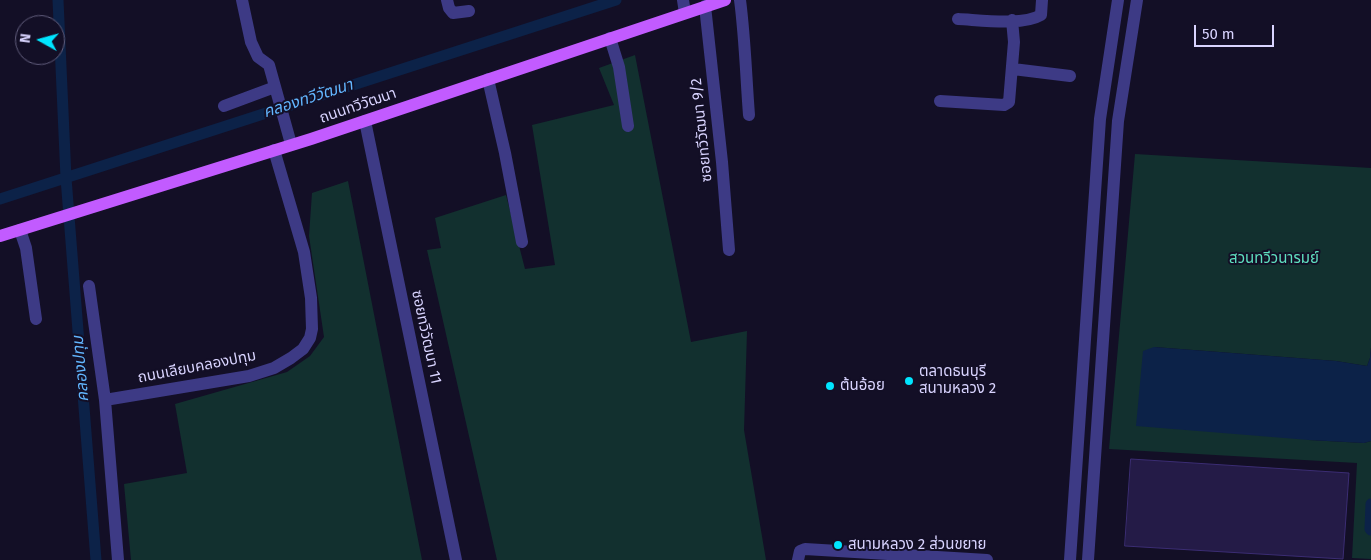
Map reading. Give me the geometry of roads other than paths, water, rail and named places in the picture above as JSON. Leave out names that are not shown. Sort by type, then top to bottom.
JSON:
[{"type":"main road","name":"ถนนทวีวัฒนา","points":[[0,236],[365,121],[725,0]]},
{"type":"street","points":[[242,0],[251,42],[258,57],[269,65],[291,144]]},
{"type":"street","points":[[447,0],[449,8],[453,13],[468,11]]},
{"type":"street","points":[[683,0],[685,13]]},
{"type":"street","points":[[740,0],[749,115]]},
{"type":"street","points":[[958,19],[1034,19],[1041,15],[1042,0]]},
{"type":"street","points":[[1070,560],[1100,119],[1118,0]]},
{"type":"street","points":[[1088,560],[1118,121],[1137,0]]},
{"type":"street","name":"ซอยทวีวัฒนา 9/2","points":[[705,6],[722,162],[729,250]]},
{"type":"street","points":[[940,101],[1004,105],[1009,102],[1014,42],[1012,20]]},
{"type":"street","points":[[610,38],[619,67],[628,126]]},
{"type":"street","points":[[1013,69],[1070,76]]},
{"type":"street","points":[[488,79],[505,152],[522,242]]},
{"type":"street","points":[[224,106],[275,88]]},
{"type":"street","name":"ซอยทวีวัฒนา 11","points":[[365,121],[456,560]]},
{"type":"street","name":"ถนนเลียบคลองปทุม","points":[[105,400],[257,373],[274,368],[303,350],[310,338],[312,329],[311,298],[304,252],[274,150]]},
{"type":"street","points":[[20,230],[26,248],[36,320]]},
{"type":"street","points":[[89,286],[105,400],[118,560]]},
{"type":"street","points":[[798,560],[800,551],[805,549],[986,560]]},
{"type":"water","points":[[1154,347],[1336,361],[1367,366],[1371,348],[1371,441],[1364,443],[1309,440],[1136,426],[1143,351]]},
{"type":"waterway","name":"คลองปทุม","points":[[58,0],[66,178],[96,560]]},
{"type":"waterway","name":"คลองทวีวัฒนา","points":[[0,199],[616,0]]},
{"type":"waterway","points":[[1371,504],[1371,530]]},
{"type":"place","name":"ตลาดธนบุรี สนามหลวง 2","points":[[909,381]]},
{"type":"place","name":"ต้นอ้อย","points":[[830,386]]},
{"type":"place","name":"สนามหลวง 2 ส่วนขยาย","points":[[838,545]]},
{"type":"park label","name":"สวนทวีวนารมย์","points":[[1274,259]]}]
